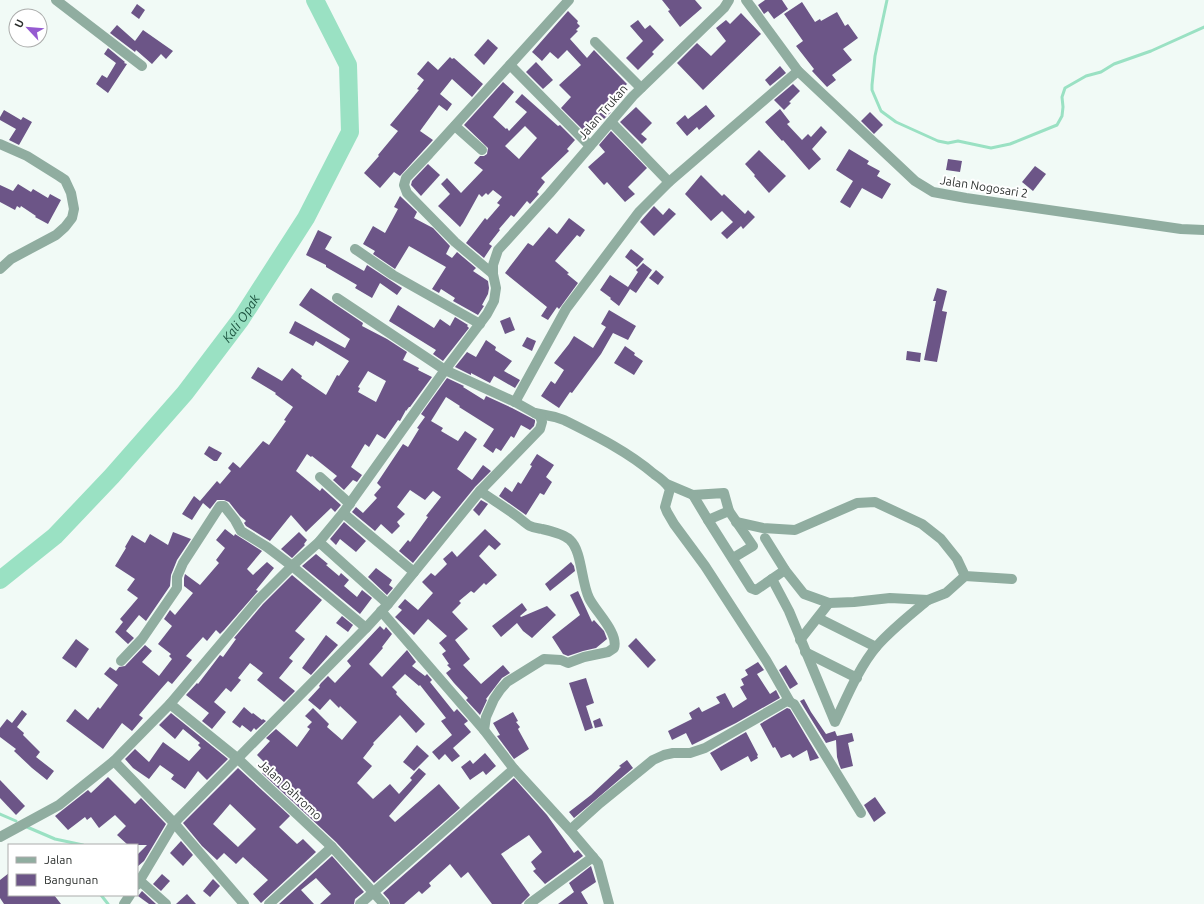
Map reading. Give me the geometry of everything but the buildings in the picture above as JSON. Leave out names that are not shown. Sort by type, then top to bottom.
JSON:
[{"type":"street","points":[[56,0],[142,66]]},
{"type":"street","points":[[493,274],[455,242],[407,193],[404,185],[406,178],[569,0]]},
{"type":"street","name":"Jalan Trukan","points":[[0,837],[59,805],[114,761],[170,704],[258,600],[292,566],[319,542],[350,504],[445,370],[480,324],[494,301],[496,288],[493,265],[502,246],[641,88],[724,8],[729,0]]},
{"type":"street","name":"Jalan Nogosari 2","points":[[746,0],[798,71],[915,181],[933,192],[1180,229],[1204,230]]},
{"type":"street","points":[[595,42],[641,88]]},
{"type":"street","points":[[510,65],[590,146]]},
{"type":"street","points":[[515,402],[566,309],[639,212],[669,182],[798,71]]},
{"type":"street","points":[[610,122],[669,182]]},
{"type":"street","points":[[455,126],[482,150]]},
{"type":"street","points":[[0,144],[27,156],[65,180],[71,193],[74,209],[72,218],[56,235],[12,259],[0,269]]},
{"type":"street","points":[[355,249],[393,275],[480,324]]},
{"type":"street","points":[[166,904],[138,883],[174,823],[366,628],[480,491],[540,429],[542,422],[540,416],[515,402],[445,370],[337,298]]},
{"type":"street","points":[[532,412],[555,417],[596,436],[618,448],[667,484],[694,496],[724,493],[729,511],[753,546]]},
{"type":"street","points":[[320,477],[350,504]]},
{"type":"street","points":[[667,484],[670,489],[665,507],[674,524],[704,566],[766,660],[790,702],[794,704],[861,814]]},
{"type":"street","points":[[480,491],[532,527],[543,529],[570,539],[577,550],[583,583],[588,595],[615,640],[614,648],[608,652],[584,657],[568,663],[561,660],[544,659],[507,682],[494,699],[486,718],[484,730]]},
{"type":"street","points":[[694,496],[751,588],[756,590],[785,570]]},
{"type":"street","points":[[736,522],[763,528],[795,530],[857,503],[875,502],[922,524],[941,539],[957,559],[965,576]]},
{"type":"street","points":[[121,661],[142,639],[177,588],[177,577],[183,563],[220,506],[224,506],[230,511],[241,531],[267,547],[292,566],[366,628]]},
{"type":"street","points":[[708,520],[729,511]]},
{"type":"street","points":[[343,513],[414,572]]},
{"type":"street","points":[[733,558],[778,529]]},
{"type":"street","points":[[764,538],[785,570],[804,594],[829,603],[890,598],[928,600]]},
{"type":"street","points":[[319,542],[384,608],[514,769],[598,863],[610,904]]},
{"type":"street","points":[[772,579],[789,610],[805,652],[814,662],[835,722],[857,678],[876,647],[898,625],[928,600],[946,593],[965,576],[1012,579]]},
{"type":"street","points":[[800,640],[829,603]]},
{"type":"street","points":[[818,618],[876,647]]},
{"type":"street","points":[[814,662],[857,678]]},
{"type":"street","points":[[570,830],[600,803],[653,760],[664,755],[673,753],[690,753],[705,748],[787,701],[790,702]]},
{"type":"street","name":"Jalan Dahromo","points":[[170,704],[237,758],[332,848],[384,904]]},
{"type":"street","points":[[114,761],[174,823],[244,904]]},
{"type":"street","points":[[360,904],[514,769]]},
{"type":"street","points":[[269,904],[332,848]]},
{"type":"street","points":[[529,904],[593,857]]},
{"type":"waterway","name":"Kali Opak","points":[[0,580],[55,536],[112,476],[185,393],[241,319],[306,218],[350,132],[348,65],[315,0]]},
{"type":"waterway","points":[[887,0],[875,56],[872,85],[872,90],[881,111],[896,122],[938,141],[948,143],[958,141],[991,148],[1010,144],[1057,125],[1062,116],[1062,97],[1065,88],[1086,76],[1101,72],[1114,64],[1151,51],[1204,27]]},
{"type":"waterway","points":[[0,814],[16,821]]},
{"type":"waterway","points":[[27,827],[55,839],[78,844]]},
{"type":"waterway","points":[[102,896],[108,904]]}]
